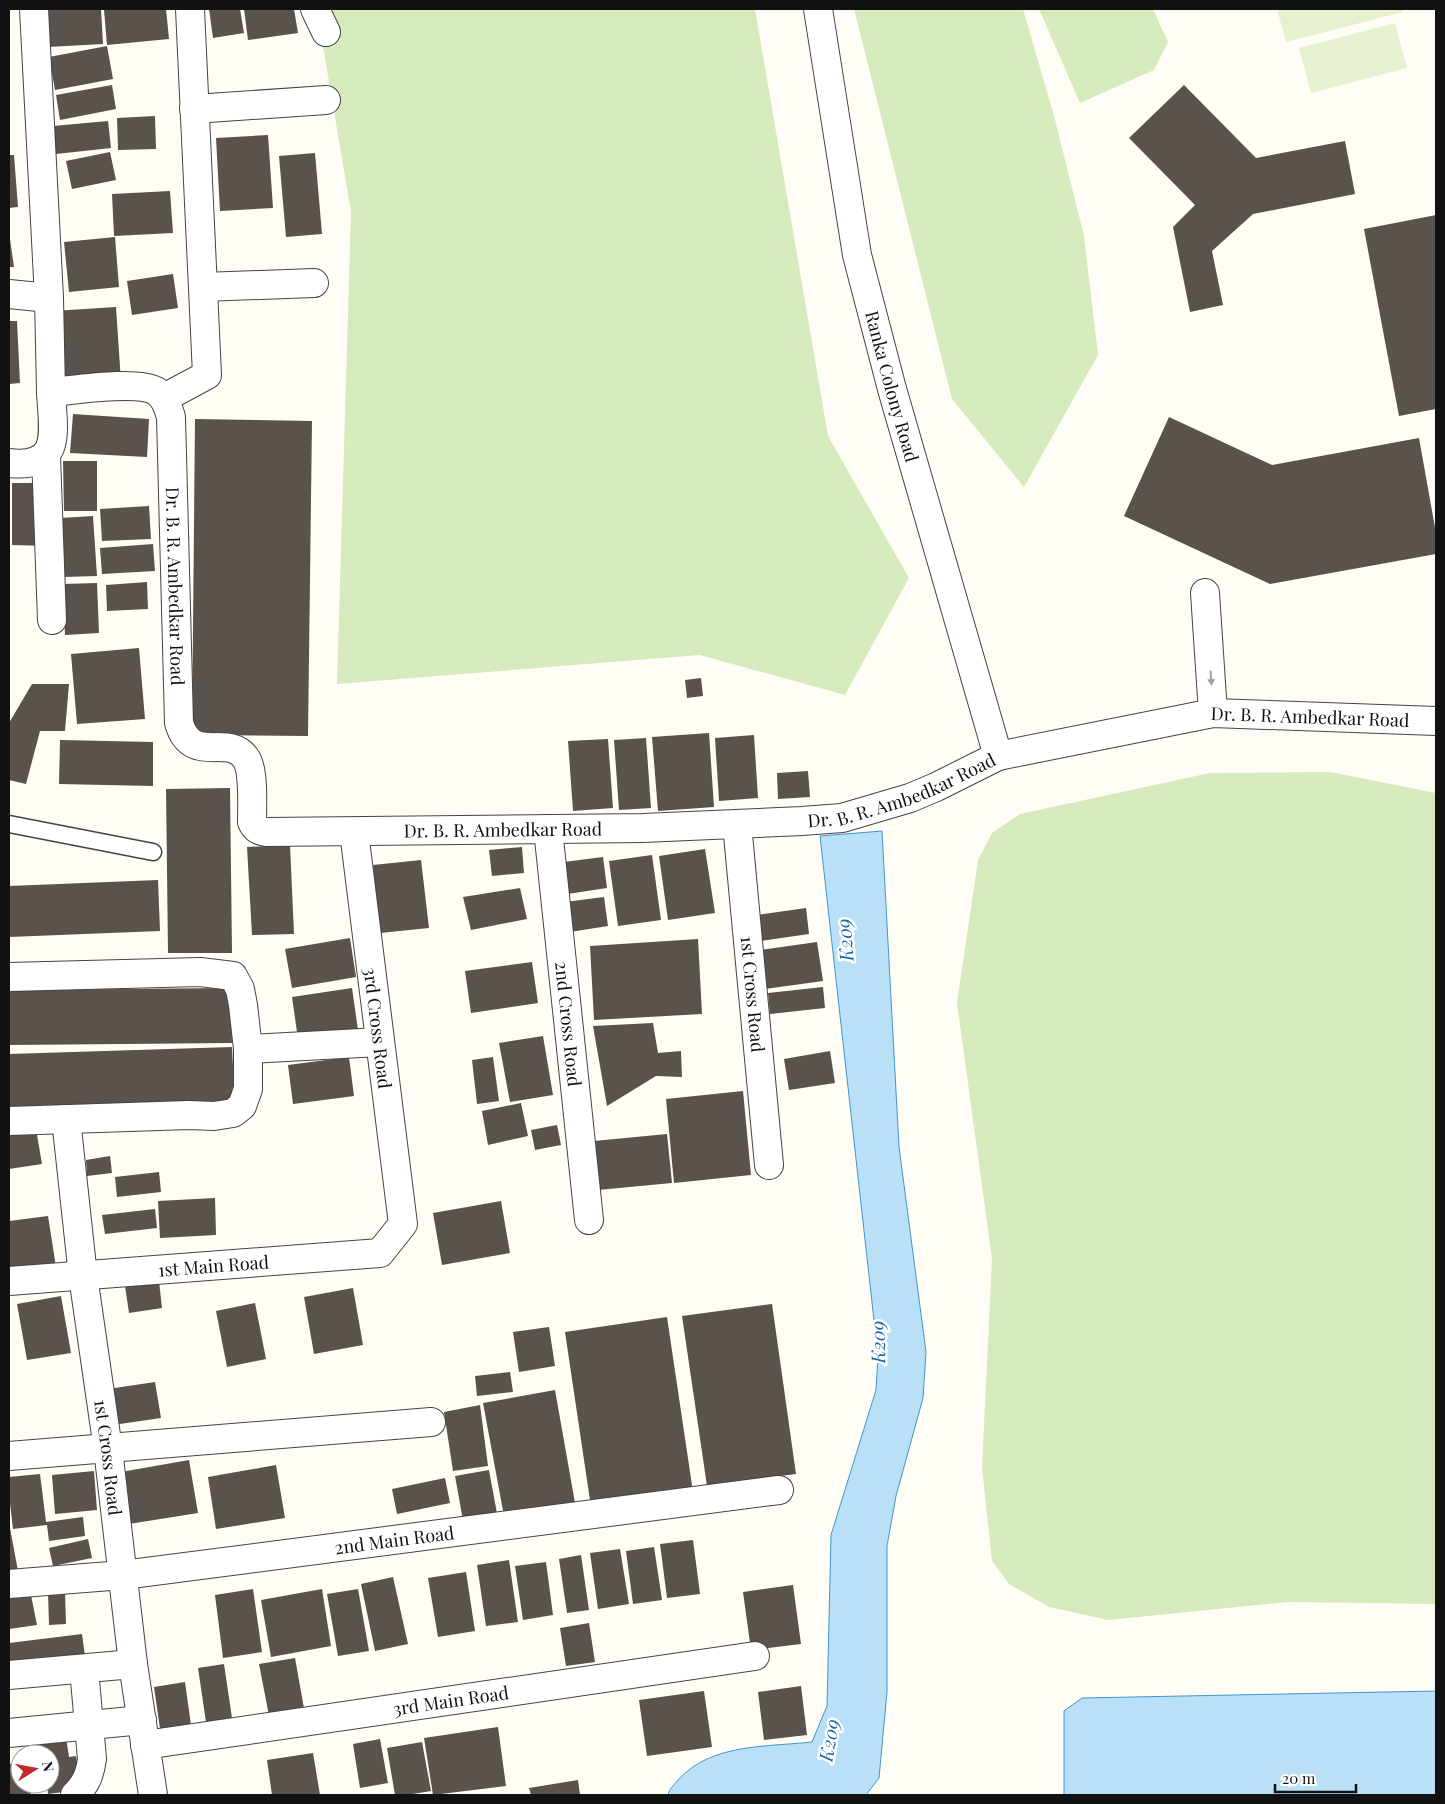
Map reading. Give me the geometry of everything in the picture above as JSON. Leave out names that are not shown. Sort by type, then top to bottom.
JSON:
[{"type":"street","points":[[34,9],[49,298],[51,444],[46,456],[52,620]]},
{"type":"street","points":[[51,392],[136,387],[155,391],[164,398],[207,375],[190,9]]},
{"type":"street","name":"Ranka Colony Road","points":[[818,9],[857,255],[892,389],[998,756]]},
{"type":"street","points":[[194,109],[326,100]]},
{"type":"street","points":[[203,287],[314,283]]},
{"type":"street","points":[[9,294],[49,298]]},
{"type":"street","name":"Dr. B. R. Ambedkar Road","points":[[164,398],[171,417],[179,723],[183,736],[193,745],[233,749],[241,753],[250,769],[252,822],[259,831],[354,832],[643,828],[842,818],[910,798],[998,756],[1213,713],[1436,721]]},
{"type":"street","points":[[9,464],[35,463],[46,456]]},
{"type":"street","points":[[1205,592],[1213,713]]},
{"type":"street","name":"1st Cross Road","points":[[737,824],[769,1165]]},
{"type":"street","name":"2nd Cross Road","points":[[548,829],[589,1220]]},
{"type":"street","name":"3rd Cross Road","points":[[354,832],[403,1224]]},
{"type":"street","points":[[9,977],[200,972],[233,976],[240,988],[248,1049],[248,1089],[242,1106],[233,1113],[214,1116],[189,1115],[9,1121]]},
{"type":"street","points":[[248,1049],[380,1042]]},
{"type":"street","name":"1st Cross Road","points":[[66,1119],[82,1276],[108,1449],[133,1664],[153,1795]]},
{"type":"street","name":"1st Main Road","points":[[9,1281],[380,1253],[403,1224]]},
{"type":"street","points":[[9,1456],[431,1422]]},
{"type":"street","name":"2nd Main Road","points":[[9,1584],[123,1575],[778,1490]]},
{"type":"street","name":"3rd Main Road","points":[[9,1733],[89,1725],[144,1732],[755,1656]]},
{"type":"street","points":[[9,1675],[133,1664]]},
{"type":"street","points":[[75,1795],[85,1785],[90,1773],[92,1759],[84,1668]]},
{"type":"lane","points":[[9,824],[153,852]]},
{"type":"green space","points":[[311,9],[755,9],[828,436],[909,578],[845,695],[700,655],[337,684],[351,212],[324,52]]},
{"type":"green space","points":[[854,9],[1023,9],[1054,116],[1084,236],[1098,355],[1024,487],[952,399]]},
{"type":"green space","points":[[1039,9],[1153,9],[1168,42],[1154,70],[1080,103]]},
{"type":"green space","points":[[1277,9],[1402,9],[1403,12],[1286,42]]},
{"type":"green space","points":[[1395,23],[1407,68],[1311,93],[1299,48]]},
{"type":"green space","points":[[1330,772],[1436,793],[1436,1604],[1288,1602],[1108,1620],[1049,1607],[1009,1584],[992,1561],[982,1467],[992,1259],[957,1003],[978,860],[992,833],[1020,814],[1210,773]]},
{"type":"water","name":"K209","points":[[882,831],[899,1147],[926,1352],[923,1398],[896,1496],[887,1546],[887,1692],[879,1778],[866,1795],[668,1795],[673,1785],[691,1768],[723,1753],[759,1746],[812,1742],[827,1706],[831,1535],[876,1390],[878,1356],[820,836]]},
{"type":"water","points":[[1436,1691],[1436,1795],[1064,1795],[1064,1711],[1082,1698]]},
{"type":"building","points":[[101,9],[103,44],[48,47],[45,10]]},
{"type":"building","points":[[166,9],[169,39],[107,45],[104,10]]},
{"type":"building","points":[[209,9],[240,9],[244,33],[213,38]]},
{"type":"building","points":[[244,9],[294,9],[298,33],[248,40]]},
{"type":"building","points":[[107,46],[113,79],[55,90],[49,57]]},
{"type":"building","points":[[112,85],[116,109],[60,120],[56,95]]},
{"type":"building","points":[[1184,85],[1256,158],[1345,141],[1355,194],[1253,214],[1212,251],[1223,305],[1190,312],[1173,227],[1195,205],[1129,138]]},
{"type":"building","points":[[155,116],[156,149],[118,150],[117,118]]},
{"type":"building","points":[[108,121],[111,148],[56,154],[53,126]]},
{"type":"building","points":[[268,135],[273,208],[220,211],[216,138]]},
{"type":"building","points":[[110,152],[116,180],[72,189],[66,161]]},
{"type":"building","points":[[315,153],[322,234],[286,237],[279,156]]},
{"type":"building","points":[[9,155],[14,155],[18,207],[9,208]]},
{"type":"building","points":[[170,191],[173,233],[114,236],[112,194]]},
{"type":"building","points":[[1436,215],[1436,409],[1399,416],[1364,229]]},
{"type":"building","points":[[9,232],[14,267],[9,267]]},
{"type":"building","points":[[115,237],[119,287],[69,292],[64,242]]},
{"type":"building","points":[[173,274],[178,308],[132,315],[127,281]]},
{"type":"building","points":[[116,307],[121,382],[58,386],[53,311]]},
{"type":"building","points":[[9,321],[17,321],[20,383],[9,384]]},
{"type":"building","points":[[73,414],[149,419],[147,457],[70,453]]},
{"type":"building","points":[[1169,417],[1272,465],[1419,438],[1436,533],[1436,554],[1270,584],[1124,516]]},
{"type":"building","points":[[195,419],[312,421],[308,736],[192,735]]},
{"type":"building","points":[[63,461],[97,461],[97,511],[64,511]]},
{"type":"building","points":[[12,483],[46,483],[47,546],[12,545]]},
{"type":"building","points":[[149,506],[151,539],[102,541],[100,509]]},
{"type":"building","points":[[93,516],[97,576],[64,577],[60,518]]},
{"type":"building","points":[[153,544],[155,571],[102,574],[100,548]]},
{"type":"building","points":[[147,582],[148,609],[107,611],[106,585]]},
{"type":"building","points":[[97,583],[99,633],[65,635],[63,584]]},
{"type":"building","points":[[139,648],[145,719],[77,724],[71,654]]},
{"type":"building","points":[[701,678],[703,696],[687,698],[685,680]]},
{"type":"building","points":[[32,684],[69,684],[65,731],[40,731],[26,784],[9,780],[9,723]]},
{"type":"building","points":[[709,733],[714,807],[658,811],[652,737]]},
{"type":"building","points":[[754,735],[758,798],[719,801],[715,738]]},
{"type":"building","points":[[646,738],[651,808],[619,810],[614,740]]},
{"type":"building","points":[[608,739],[613,808],[573,811],[568,741]]},
{"type":"building","points":[[60,740],[153,742],[153,786],[59,784]]},
{"type":"building","points":[[808,771],[810,797],[778,799],[777,773]]},
{"type":"building","points":[[230,788],[232,953],[168,953],[166,789]]},
{"type":"building","points":[[290,845],[294,934],[252,935],[247,847]]},
{"type":"building","points":[[522,847],[524,873],[492,876],[489,850]]},
{"type":"building","points":[[705,849],[715,913],[668,920],[659,856]]},
{"type":"building","points":[[652,855],[661,920],[618,926],[609,861]]},
{"type":"building","points":[[603,857],[607,888],[561,895],[556,863]]},
{"type":"building","points":[[421,860],[429,928],[380,933],[373,865]]},
{"type":"building","points":[[158,880],[160,931],[9,937],[9,886]]},
{"type":"building","points":[[520,888],[527,919],[471,930],[463,897]]},
{"type":"building","points":[[604,897],[608,926],[570,932],[565,902]]},
{"type":"building","points":[[806,908],[809,934],[753,942],[749,916]]},
{"type":"building","points":[[350,938],[356,977],[292,988],[285,949]]},
{"type":"building","points":[[698,939],[702,1014],[594,1020],[590,946]]},
{"type":"building","points":[[817,942],[823,981],[765,989],[760,950]]},
{"type":"building","points":[[532,962],[538,1003],[471,1013],[465,971]]},
{"type":"building","points":[[823,987],[825,1008],[770,1014],[768,993]]},
{"type":"building","points":[[231,988],[232,1043],[9,1045],[9,990]]},
{"type":"building","points":[[352,988],[359,1037],[299,1046],[292,997]]},
{"type":"building","points":[[653,1023],[658,1053],[681,1051],[682,1077],[656,1076],[607,1106],[593,1026]]},
{"type":"building","points":[[543,1036],[553,1095],[510,1102],[499,1043]]},
{"type":"building","points":[[232,1047],[235,1104],[9,1109],[9,1054]]},
{"type":"building","points":[[830,1051],[835,1083],[789,1090],[784,1059]]},
{"type":"building","points":[[349,1057],[354,1096],[293,1104],[288,1065]]},
{"type":"building","points":[[493,1057],[499,1101],[477,1104],[472,1060]]},
{"type":"building","points":[[743,1091],[751,1175],[674,1183],[666,1099]]},
{"type":"building","points":[[521,1103],[528,1136],[488,1145],[482,1111]]},
{"type":"building","points":[[557,1125],[561,1145],[535,1150],[531,1130]]},
{"type":"building","points":[[36,1129],[42,1164],[9,1169],[9,1134]]},
{"type":"building","points":[[667,1134],[672,1183],[598,1190],[594,1141]]},
{"type":"building","points":[[110,1156],[112,1173],[87,1176],[86,1160]]},
{"type":"building","points":[[159,1172],[161,1192],[117,1197],[115,1177]]},
{"type":"building","points":[[215,1198],[216,1235],[160,1238],[158,1201]]},
{"type":"building","points":[[501,1201],[510,1253],[442,1265],[433,1213]]},
{"type":"building","points":[[155,1209],[157,1228],[105,1234],[102,1215]]},
{"type":"building","points":[[48,1216],[56,1267],[9,1273],[9,1221]]},
{"type":"building","points":[[159,1281],[162,1308],[129,1313],[125,1286]]},
{"type":"building","points":[[353,1288],[363,1345],[314,1354],[304,1297]]},
{"type":"building","points":[[61,1296],[71,1353],[27,1360],[17,1304]]},
{"type":"building","points":[[255,1303],[266,1359],[227,1367],[216,1311]]},
{"type":"building","points":[[772,1304],[796,1474],[707,1486],[682,1316]]},
{"type":"building","points":[[667,1317],[693,1492],[591,1507],[565,1332]]},
{"type":"building","points":[[549,1327],[555,1366],[519,1372],[513,1332]]},
{"type":"building","points":[[510,1372],[513,1392],[477,1396],[475,1376]]},
{"type":"building","points":[[155,1382],[161,1418],[113,1425],[108,1389]]},
{"type":"building","points":[[555,1390],[575,1503],[504,1516],[483,1403]]},
{"type":"building","points":[[480,1405],[488,1466],[453,1471],[444,1412]]},
{"type":"building","points":[[189,1460],[198,1513],[129,1524],[121,1472]]},
{"type":"building","points":[[276,1465],[285,1518],[216,1529],[208,1477]]},
{"type":"building","points":[[489,1470],[498,1519],[464,1526],[455,1476]]},
{"type":"building","points":[[94,1471],[97,1510],[55,1514],[52,1475]]},
{"type":"building","points":[[40,1474],[46,1522],[83,1517],[85,1536],[49,1541],[47,1525],[13,1529],[9,1477]]},
{"type":"building","points":[[445,1478],[450,1503],[397,1514],[392,1489]]},
{"type":"building","points":[[9,1528],[18,1571],[9,1573]]},
{"type":"building","points":[[88,1539],[92,1558],[53,1566],[49,1548]]},
{"type":"building","points":[[693,1540],[700,1594],[667,1598],[660,1544]]},
{"type":"building","points":[[654,1547],[662,1600],[633,1604],[626,1551]]},
{"type":"building","points":[[620,1549],[629,1604],[598,1609],[590,1553]]},
{"type":"building","points":[[581,1555],[589,1610],[567,1613],[559,1559]]},
{"type":"building","points":[[509,1560],[518,1622],[486,1626],[477,1565]]},
{"type":"building","points":[[546,1562],[553,1615],[523,1620],[515,1566]]},
{"type":"building","points":[[466,1572],[475,1631],[438,1637],[428,1578]]},
{"type":"building","points":[[393,1577],[408,1644],[375,1651],[361,1584]]},
{"type":"building","points":[[29,1585],[37,1625],[9,1629],[9,1590]]},
{"type":"building","points":[[793,1585],[801,1644],[751,1650],[743,1592]]},
{"type":"building","points":[[253,1589],[262,1652],[223,1658],[215,1595]]},
{"type":"building","points":[[322,1589],[331,1646],[271,1657],[261,1600]]},
{"type":"building","points":[[358,1589],[369,1651],[338,1656],[327,1594]]},
{"type":"building","points":[[65,1591],[66,1624],[49,1625],[48,1592]]},
{"type":"building","points":[[589,1623],[595,1662],[566,1666],[560,1628]]},
{"type":"building","points":[[82,1634],[85,1656],[9,1665],[9,1643]]},
{"type":"building","points":[[295,1658],[305,1714],[270,1721],[259,1664]]},
{"type":"building","points":[[224,1664],[232,1718],[206,1722],[198,1668]]},
{"type":"building","points":[[185,1682],[191,1725],[160,1729],[154,1687]]},
{"type":"building","points":[[801,1686],[807,1735],[764,1740],[758,1692]]},
{"type":"building","points":[[704,1691],[712,1747],[647,1756],[639,1700]]},
{"type":"building","points":[[498,1727],[506,1786],[433,1795],[424,1738]]},
{"type":"building","points":[[66,1737],[69,1757],[76,1756],[80,1780],[71,1791],[60,1792],[60,1744],[26,1744],[26,1742]]},
{"type":"building","points":[[380,1739],[388,1783],[360,1788],[353,1744]]},
{"type":"building","points":[[422,1742],[431,1791],[395,1795],[387,1748]]},
{"type":"building","points":[[313,1753],[320,1795],[272,1795],[267,1760]]},
{"type":"building","points":[[9,1764],[10,1794],[31,1795],[9,1795]]},
{"type":"building","points":[[578,1780],[580,1795],[531,1795],[529,1788]]}]
